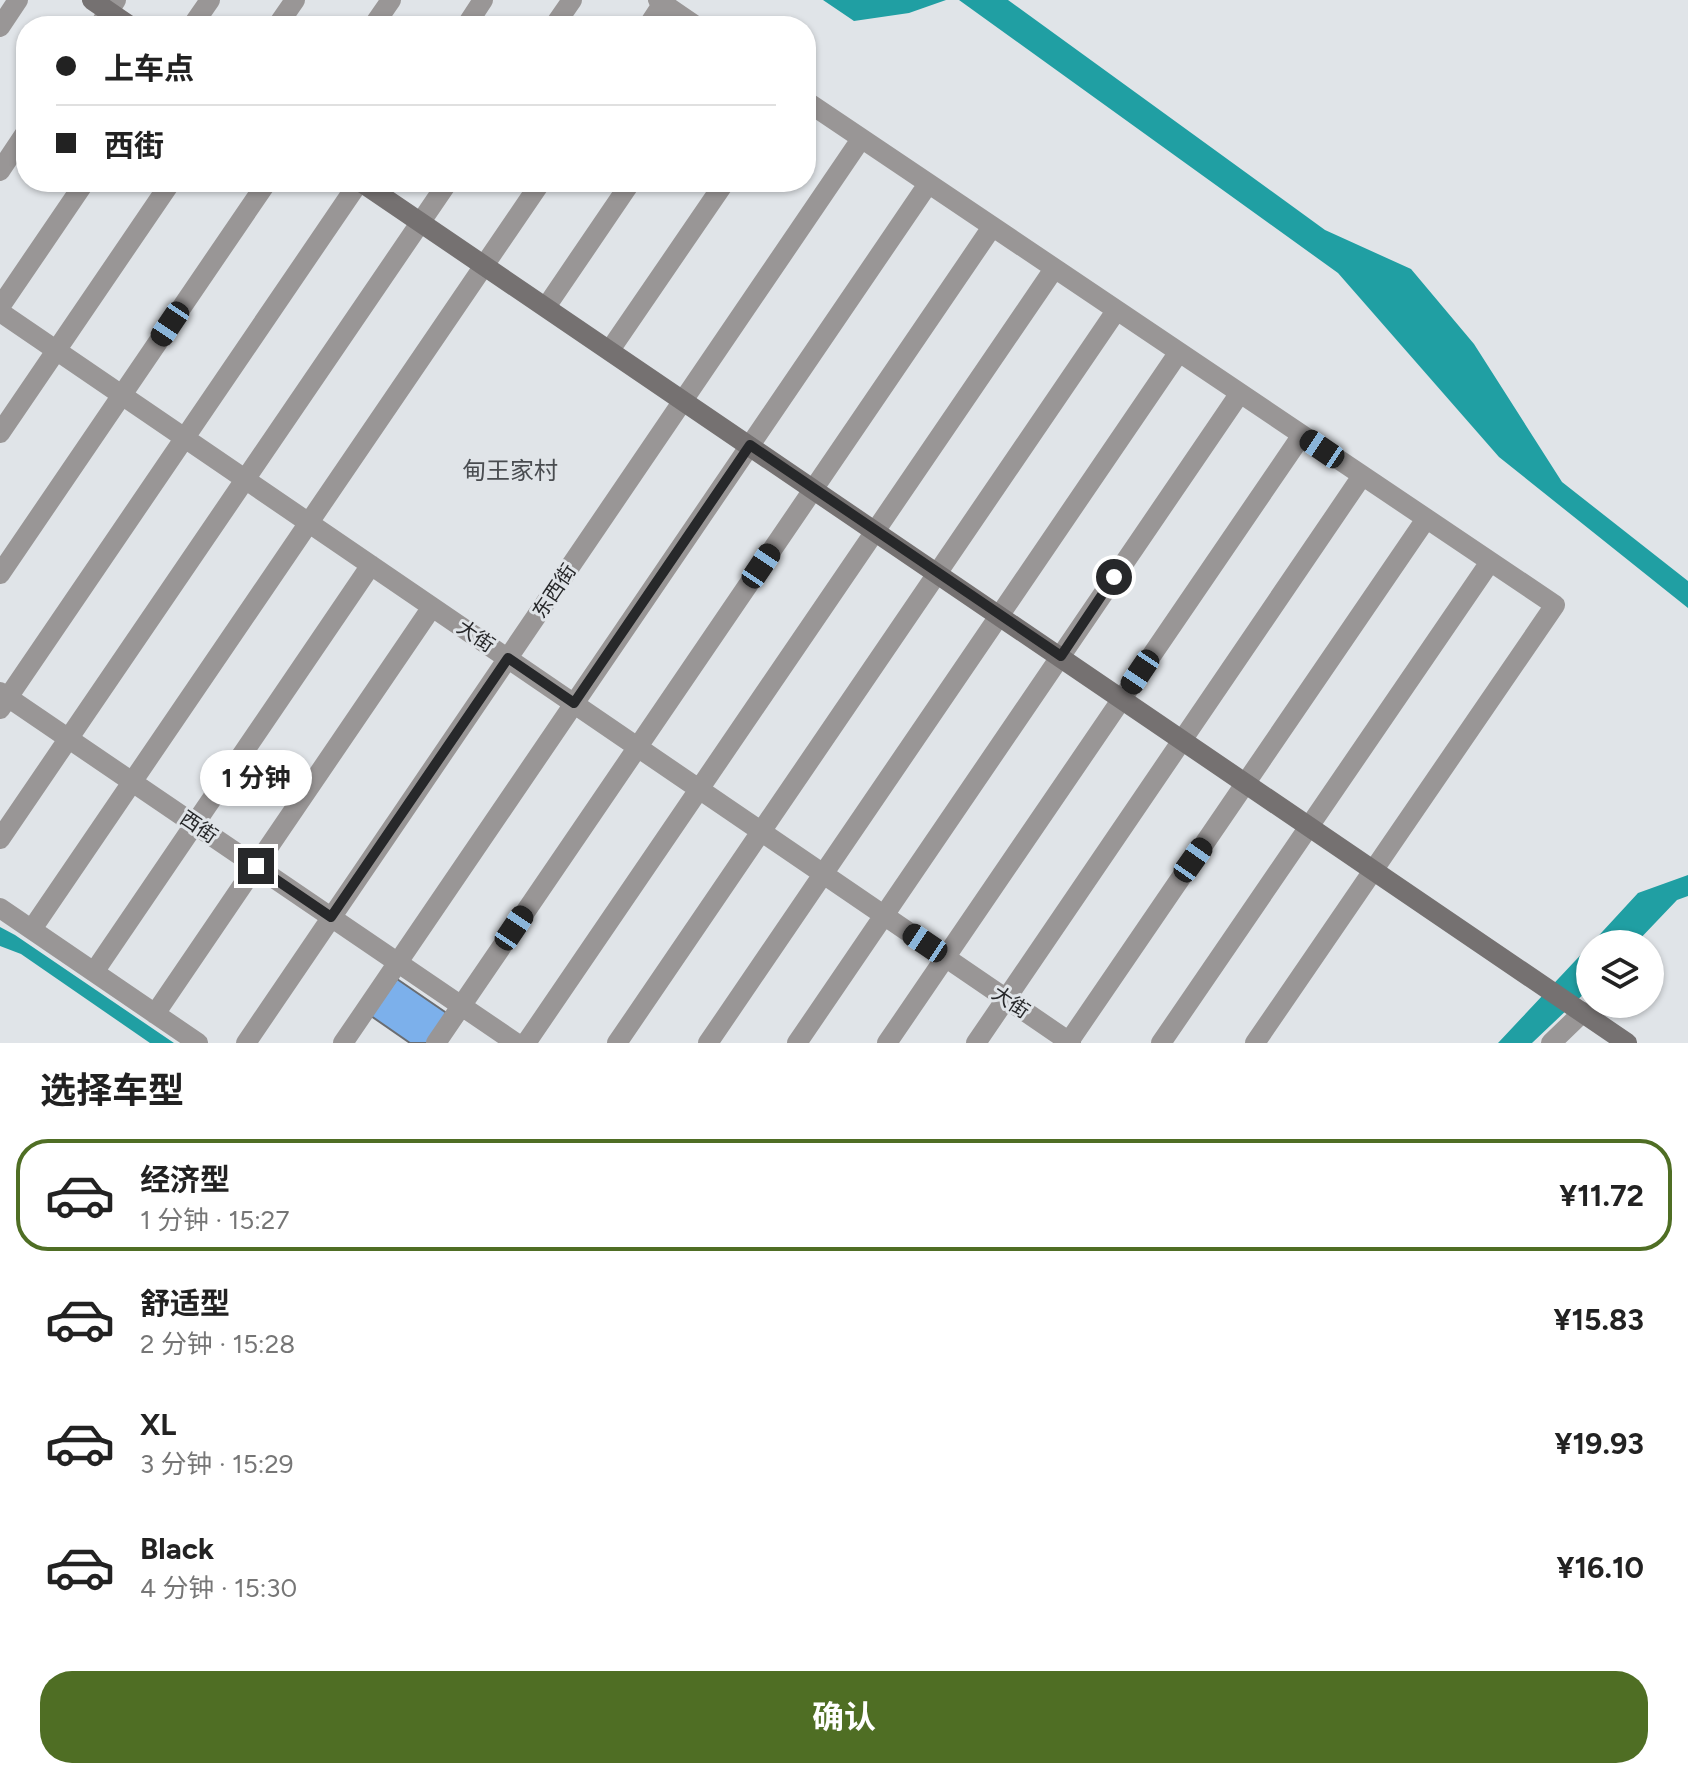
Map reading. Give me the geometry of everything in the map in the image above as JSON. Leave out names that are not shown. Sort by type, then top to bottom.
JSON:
[{"type":"street","points":[[0,27],[18,0]]},
{"type":"street","points":[[661,2],[681,16]]},
{"type":"street","points":[[816,108],[1555,605],[1255,1043]]},
{"type":"street","name":"东西街","points":[[246,1043],[861,139]]},
{"type":"street","points":[[0,171],[16,147]]},
{"type":"street","points":[[343,1043],[928,184]]},
{"type":"street","points":[[0,309],[78,192]]},
{"type":"street","points":[[0,433],[164,192]]},
{"type":"street","points":[[0,574],[260,192]]},
{"type":"street","points":[[3,700],[353,192]]},
{"type":"street","points":[[375,192],[1576,1007]]},
{"type":"street","points":[[0,839],[441,192]]},
{"type":"street","points":[[32,929],[534,192]]},
{"type":"street","points":[[546,307],[624,192]]},
{"type":"street","points":[[610,350],[718,192]]},
{"type":"street","points":[[436,1043],[992,227]]},
{"type":"street","points":[[526,1043],[1054,269]]},
{"type":"street","name":"大街","points":[[0,309],[1069,1043]]},
{"type":"street","points":[[617,1043],[1116,311]]},
{"type":"street","points":[[708,1043],[1179,352]]},
{"type":"street","points":[[797,1043],[1240,393]]},
{"type":"street","points":[[887,1043],[1302,435]]},
{"type":"street","points":[[976,1043],[1362,476]]},
{"type":"street","points":[[1069,1043],[1426,519]]},
{"type":"street","points":[[1161,1043],[1490,562]]},
{"type":"street","points":[[94,972],[371,565]]},
{"type":"street","points":[[155,1014],[432,607]]},
{"type":"street","name":"西街","points":[[3,700],[69,739],[516,1043]]},
{"type":"street","points":[[0,908],[198,1043]]},
{"type":"street","points":[[1551,1043],[1577,1018]]},
{"type":"street","points":[[1592,1018],[1627,1043]]},
{"type":"water","points":[[823,0],[946,0],[909,13],[854,21]]},
{"type":"water","points":[[959,0],[1008,0],[1325,230],[1411,269],[1474,344],[1562,482],[1688,581],[1688,608],[1499,457],[1338,273]]},
{"type":"water","points":[[1688,875],[1688,896],[1677,900],[1648,930],[1604,930],[1638,893]]},
{"type":"water","points":[[0,927],[174,1043],[150,1043],[21,954],[0,946]]},
{"type":"water","points":[[1576,960],[1576,1001],[1532,1043],[1498,1043]]},
{"type":"building","points":[[397,979],[448,1014],[428,1043],[410,1043],[371,1016]]},
{"type":"district","name":"甸王家村","points":[[510,470]]},
{"type":"route","points":[[256,866],[331,917],[508,658],[574,703],[750,445],[1061,656],[1114,577]]}]
